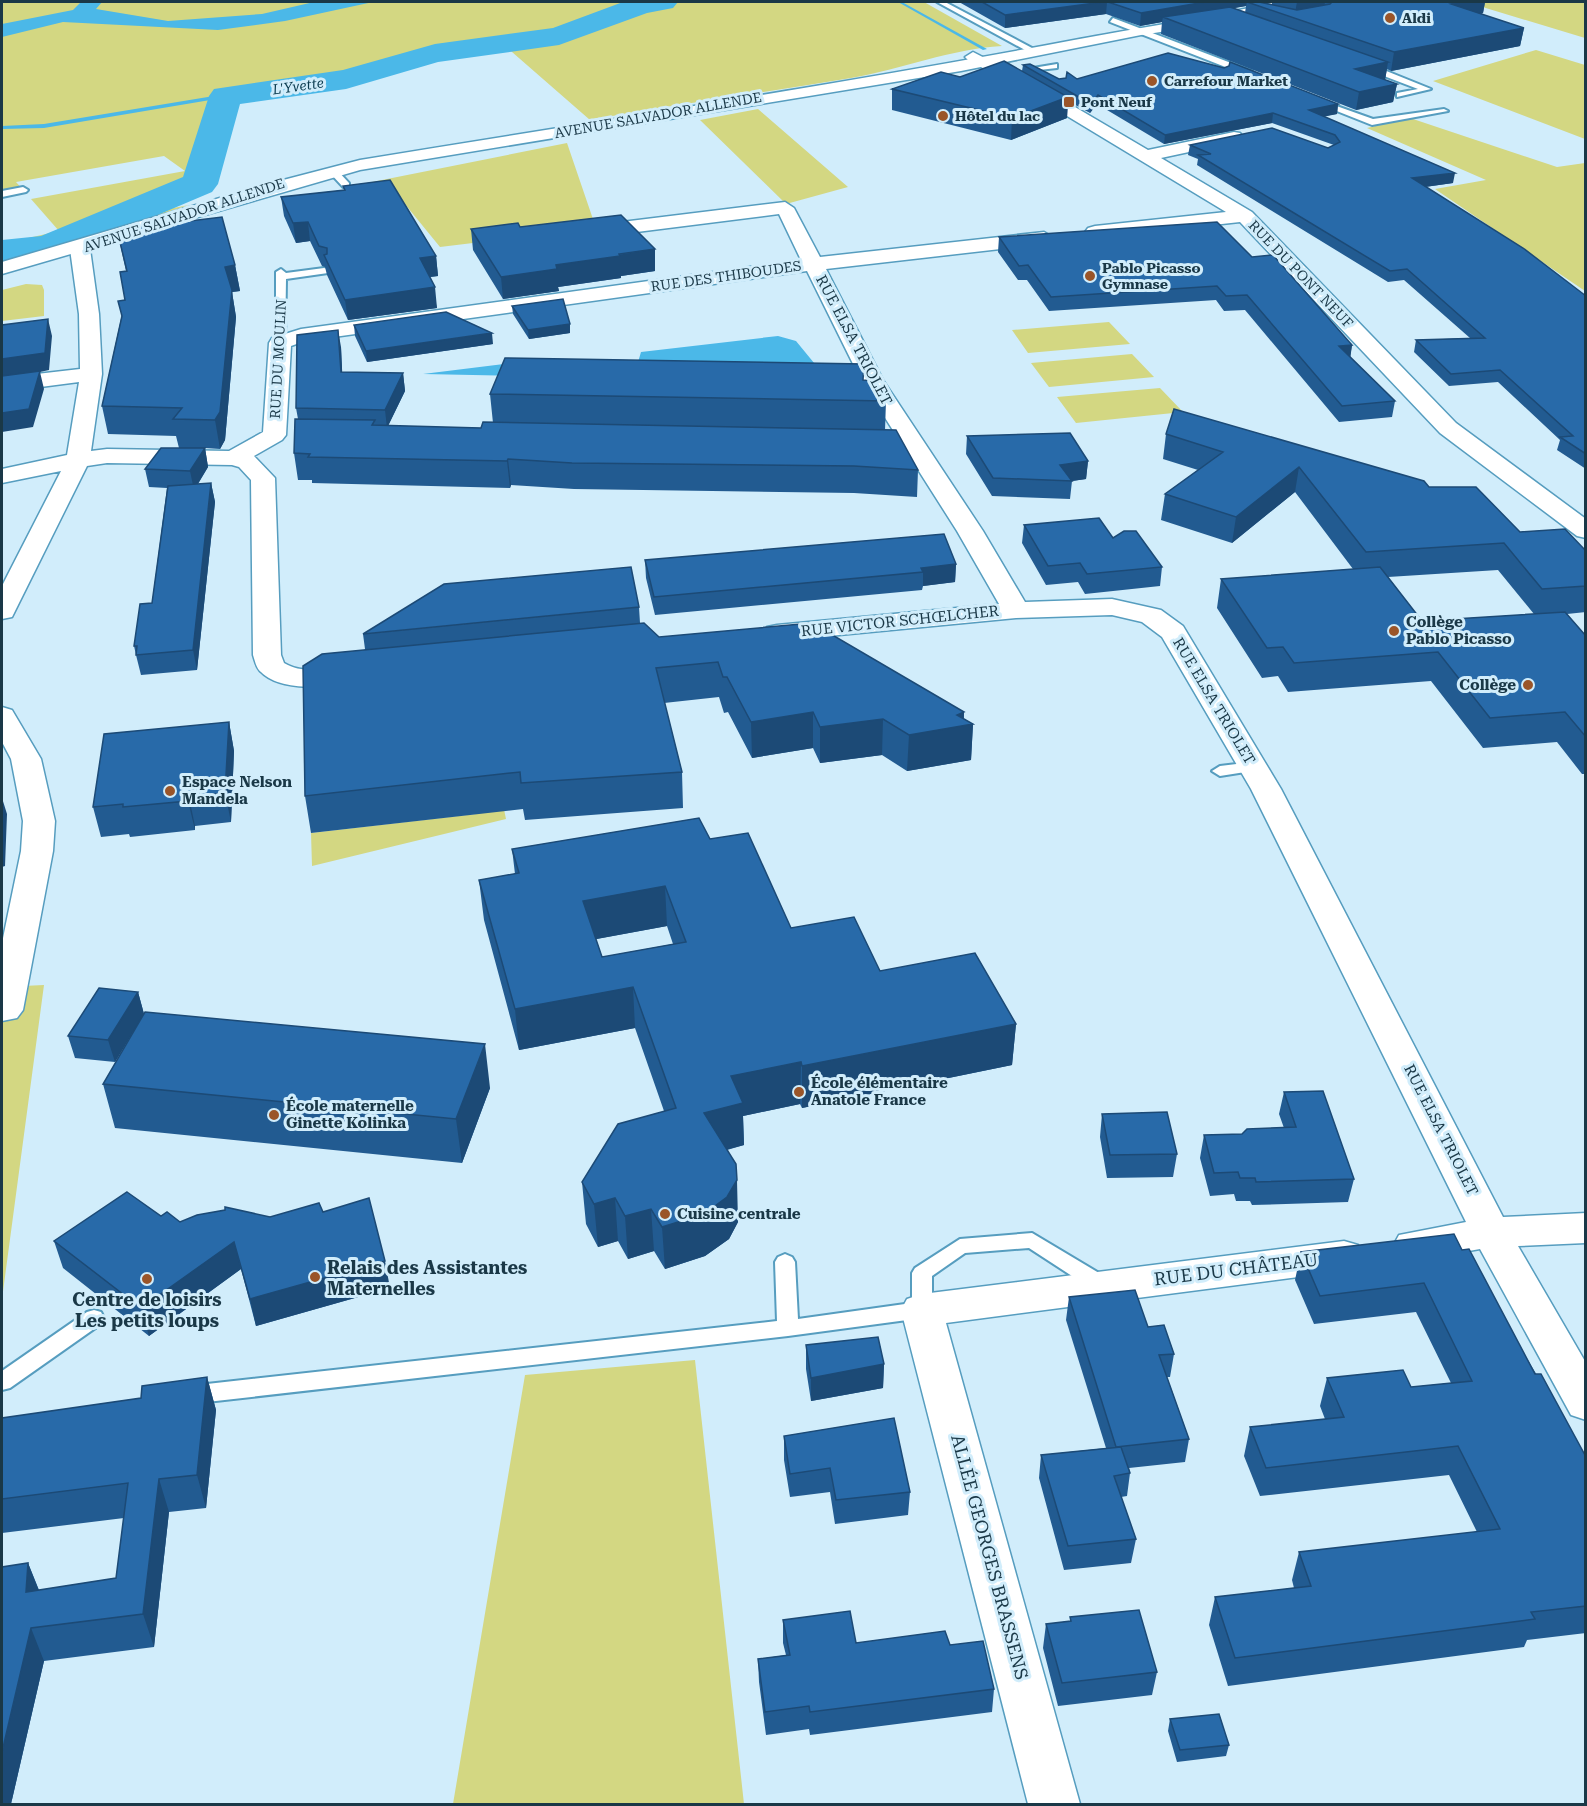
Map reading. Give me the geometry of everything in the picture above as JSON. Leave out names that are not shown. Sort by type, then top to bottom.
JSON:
[{"type":"street","name":"AVENUE SALVADOR ALLENDE","points":[[2,268],[80,249],[287,182],[333,171],[861,81],[1137,30],[1222,17],[1245,16],[1281,3],[1307,4]]},
{"type":"street","points":[[978,60],[1028,48],[1137,30]]},
{"type":"street","name":"RUE DU PONT NEUF","points":[[978,60],[1245,216],[1448,428],[1586,531]]},
{"type":"street","points":[[1145,156],[1254,133]]},
{"type":"street","name":"RUE ELSA TRIOLET","points":[[570,234],[784,208],[872,380],[970,531],[1016,610],[1112,607],[1151,616],[1173,632],[1253,767],[1507,1263],[1586,1403]]},
{"type":"street","name":"RUE DES THIBOUDES","points":[[280,343],[301,335],[814,264],[1245,216]]},
{"type":"street","points":[[2,611],[78,460],[91,374],[89,314],[80,249]]},
{"type":"street","name":"RUE DU MOULIN","points":[[234,458],[274,435],[280,343]]},
{"type":"street","points":[[2,385],[91,374]]},
{"type":"street","points":[[274,435],[298,435]]},
{"type":"street","points":[[891,447],[914,447]]},
{"type":"street","points":[[2,476],[107,456],[234,458],[247,462],[263,478],[267,654],[271,667],[287,676],[301,678],[370,674]]},
{"type":"street","name":"RUE VICTOR SCHŒLCHER","points":[[751,636],[1016,610]]},
{"type":"street","points":[[2,716],[26,759],[39,821],[37,850],[5,1010]]},
{"type":"street","name":"RUE DU CHÂTEAU","points":[[922,1310],[1348,1255],[1493,1232],[1586,1228]]},
{"type":"street","name":"ALLÉE GEORGES BRASSENS","points":[[922,1310],[1041,1748],[1054,1804]]},
{"type":"lane","points":[[941,2],[1028,48]]},
{"type":"lane","points":[[1245,16],[1262,18]]},
{"type":"lane","points":[[1113,20],[1253,75]]},
{"type":"lane","points":[[1355,62],[1427,89],[1400,96]]},
{"type":"lane","points":[[1307,96],[1372,122],[1444,111]]},
{"type":"lane","points":[[333,171],[346,185]]},
{"type":"lane","points":[[2,194],[23,190]]},
{"type":"lane","points":[[193,213],[212,220]]},
{"type":"lane","name":"RUE DU MOULIN","points":[[280,343],[281,275],[324,271]]},
{"type":"lane","points":[[1220,771],[1253,767]]},
{"type":"lane","points":[[167,1398],[788,1328],[922,1310],[922,1273],[960,1246],[1032,1240],[1103,1286]]},
{"type":"lane","points":[[785,1262],[788,1328]]},
{"type":"lane","points":[[2,1382],[94,1318]]},
{"type":"green space","points":[[2,2],[924,2],[1002,46],[945,55],[851,78],[590,120],[505,46],[441,55],[353,81],[234,97],[228,130],[209,174],[152,212],[189,205],[56,249],[2,262],[2,244],[59,231],[31,199],[185,171],[164,156],[16,182],[24,191],[2,195]]},
{"type":"green space","points":[[1466,2],[1585,2],[1585,38]]},
{"type":"green space","points":[[1536,50],[1585,65],[1585,139],[1433,81]]},
{"type":"green space","points":[[758,109],[848,187],[786,204],[700,120]]},
{"type":"green space","points":[[1410,118],[1557,167],[1585,163],[1585,291],[1435,189],[1486,180],[1367,128]]},
{"type":"green space","points":[[567,143],[596,228],[440,247],[400,198],[357,185]]},
{"type":"green space","points":[[26,284],[42,285],[44,316],[2,321],[2,290]]},
{"type":"green space","points":[[1109,322],[1130,344],[1028,353],[1012,330]]},
{"type":"green space","points":[[1132,354],[1154,377],[1049,387],[1031,363]]},
{"type":"green space","points":[[1160,388],[1183,412],[1076,423],[1057,397]]},
{"type":"green space","points":[[500,790],[506,819],[312,866],[311,833],[476,814]]},
{"type":"green space","points":[[44,985],[2,1299],[2,987]]},
{"type":"green space","points":[[695,1360],[744,1804],[453,1804],[525,1375]]},
{"type":"water","points":[[81,2],[102,2],[96,9],[168,21],[262,14],[314,2],[373,2],[285,21],[218,30],[63,22],[2,37],[2,24],[73,10]]},
{"type":"water","points":[[778,336],[796,341],[819,369],[636,369],[641,352]]},
{"type":"water","points":[[553,358],[571,377],[423,374]]},
{"type":"building","points":[[982,2],[1103,2],[1005,15]]},
{"type":"building","points":[[1108,2],[1205,2],[1141,13]]},
{"type":"building","points":[[1247,2],[1259,2],[1297,10],[1332,2],[1461,2],[1451,4],[1524,28],[1394,52]]},
{"type":"building","points":[[1230,7],[1388,62],[1355,69],[1397,84],[1359,92],[1163,17]]},
{"type":"building","points":[[1168,53],[1224,68],[1229,66],[1230,62],[1338,104],[1309,110],[1455,173],[1412,178],[1523,248],[1586,296],[1586,454],[1560,437],[1573,436],[1500,370],[1451,374],[1416,340],[1485,338],[1407,269],[1390,271],[1198,155],[1211,154],[1190,145],[1272,128],[1328,148],[1340,142],[1335,135],[1273,113],[1165,135],[1098,95],[1091,104],[1023,65],[1030,64],[1059,79],[1066,78],[1067,72],[1077,79]]},
{"type":"building","points":[[1004,61],[1068,97],[1012,118],[892,89],[941,72],[960,77]]},
{"type":"building","points":[[390,180],[436,256],[420,258],[435,287],[345,300],[324,255],[327,254],[327,248],[319,246],[308,222],[293,223],[281,197],[345,190],[343,186]]},
{"type":"building","points":[[621,215],[655,249],[556,265],[557,269],[501,277],[471,229],[518,223],[520,227]]},
{"type":"building","points":[[222,217],[235,265],[225,267],[232,290],[220,412],[215,420],[173,419],[182,408],[102,406],[122,316],[118,301],[125,300],[120,272],[127,271],[117,230]]},
{"type":"building","points":[[1217,222],[1252,257],[1273,255],[1352,345],[1339,346],[1395,401],[1342,406],[1247,295],[1226,296],[1217,286],[1051,297],[1028,265],[1019,266],[999,237]]},
{"type":"building","points":[[563,299],[570,324],[528,330],[512,306]]},
{"type":"building","points":[[446,312],[492,333],[366,351],[354,325]]},
{"type":"building","points":[[48,319],[45,353],[2,359],[2,325]]},
{"type":"building","points":[[338,330],[341,372],[403,373],[385,410],[296,408],[297,335]]},
{"type":"building","points":[[505,358],[864,364],[863,380],[875,381],[886,401],[490,394]]},
{"type":"building","points":[[40,371],[29,409],[2,413],[2,376]]},
{"type":"building","points":[[1174,409],[1424,481],[1429,487],[1476,487],[1520,532],[1565,529],[1586,551],[1586,586],[1542,589],[1504,543],[1366,552],[1299,467],[1236,517],[1165,494],[1223,452],[1166,434]]},
{"type":"building","points":[[295,419],[375,420],[372,425],[481,428],[483,422],[896,430],[918,470],[854,466],[308,457],[310,454],[294,453]]},
{"type":"building","points":[[1070,433],[1088,461],[1060,465],[1072,481],[993,478],[967,436]]},
{"type":"building","points":[[161,448],[205,448],[190,471],[145,469]]},
{"type":"building","points":[[211,483],[193,650],[136,655],[137,646],[134,646],[140,604],[152,603],[168,486]]},
{"type":"building","points":[[1099,518],[1113,538],[1124,531],[1136,531],[1162,567],[1087,574],[1080,563],[1048,566],[1024,525]]},
{"type":"building","points":[[944,534],[956,564],[921,568],[923,572],[654,597],[645,560]]},
{"type":"building","points":[[631,567],[639,607],[363,634],[444,584]]},
{"type":"building","points":[[1380,567],[1422,621],[1565,612],[1586,636],[1586,737],[1565,712],[1490,718],[1438,652],[1294,663],[1283,647],[1267,648],[1221,579]]},
{"type":"building","points":[[644,623],[659,637],[812,623],[964,712],[957,715],[973,724],[909,735],[883,719],[820,727],[813,712],[751,722],[727,677],[723,677],[718,662],[656,668],[682,772],[521,783],[520,772],[305,796],[303,666],[322,654]]},
{"type":"building","points":[[229,722],[225,793],[189,797],[188,801],[123,807],[123,804],[93,807],[104,734]]},
{"type":"building","points":[[699,818],[710,839],[748,833],[791,928],[854,917],[880,971],[975,953],[1016,1024],[802,1066],[801,1062],[731,1076],[743,1103],[704,1113],[736,1164],[737,1180],[727,1197],[704,1214],[662,1227],[651,1209],[625,1216],[615,1198],[594,1204],[582,1182],[618,1124],[676,1108],[633,987],[515,1009],[479,880],[519,873],[512,849]],"holes":[[[665,886],[686,942],[602,957],[583,901]]]},
{"type":"building","points":[[99,988],[138,992],[108,1040],[68,1036]]},
{"type":"building","points":[[145,1012],[485,1044],[456,1119],[103,1084]]},
{"type":"building","points":[[1323,1091],[1354,1179],[1256,1182],[1255,1178],[1240,1178],[1238,1172],[1214,1173],[1204,1135],[1242,1134],[1247,1129],[1296,1127],[1284,1092]]},
{"type":"building","points":[[1167,1112],[1177,1154],[1110,1155],[1102,1114]]},
{"type":"building","points":[[127,1192],[161,1216],[167,1212],[180,1222],[197,1215],[225,1210],[225,1207],[270,1217],[319,1203],[323,1212],[369,1198],[385,1261],[250,1299],[234,1242],[141,1308],[54,1241]]},
{"type":"building","points":[[1454,1234],[1462,1250],[1469,1249],[1535,1374],[1541,1374],[1586,1457],[1586,1606],[1531,1612],[1535,1619],[1235,1658],[1215,1597],[1311,1586],[1299,1552],[1500,1529],[1458,1446],[1266,1468],[1250,1427],[1344,1417],[1327,1378],[1403,1370],[1411,1387],[1472,1381],[1424,1283],[1320,1296],[1301,1252]]},
{"type":"building","points":[[1135,1290],[1148,1327],[1164,1325],[1174,1354],[1159,1355],[1189,1439],[1116,1447],[1069,1297]]},
{"type":"building","points":[[878,1337],[884,1364],[811,1378],[806,1345]]},
{"type":"building","points":[[207,1377],[197,1475],[159,1479],[143,1614],[31,1628],[2,1752],[2,1567],[28,1563],[26,1592],[116,1578],[128,1483],[2,1499],[2,1418],[141,1398],[142,1386]]},
{"type":"building","points":[[894,1418],[910,1492],[836,1500],[830,1468],[790,1474],[784,1436]]},
{"type":"building","points":[[1121,1447],[1130,1473],[1114,1476],[1136,1539],[1068,1546],[1041,1455]]},
{"type":"building","points":[[1139,1610],[1157,1672],[1062,1683],[1046,1624],[1071,1621],[1070,1617]]},
{"type":"building","points":[[850,1611],[856,1643],[945,1631],[950,1645],[983,1641],[994,1689],[810,1712],[809,1706],[765,1712],[758,1659],[790,1655],[783,1620]]},
{"type":"building","points":[[1219,1714],[1229,1745],[1180,1750],[1170,1719]]},
{"type":"waterway","name":"L'Yvette","points":[[2,252],[49,247],[199,184],[226,96],[346,79],[435,53],[559,36],[641,5],[663,2]]},
{"type":"waterway","points":[[900,2],[985,49]]},
{"type":"waterway","points":[[2,128],[44,126],[226,96]]},
{"type":"place","name":"Aldi","points":[[1390,18]]},
{"type":"place","name":"Carrefour Market","points":[[1152,81]]},
{"type":"place","name":"Pont Neuf","points":[[1069,102]]},
{"type":"place","name":"Hôtel du lac","points":[[943,116]]},
{"type":"place","name":"Pablo Picasso Gymnase","points":[[1090,276]]},
{"type":"place","name":"Collège Pablo Picasso","points":[[1394,631]]},
{"type":"place","name":"Collège","points":[[1528,685]]},
{"type":"place","name":"Espace Nelson Mandela","points":[[170,791]]},
{"type":"place","name":"École élémentaire Anatole France","points":[[799,1092]]},
{"type":"place","name":"École maternelle Ginette Kolinka","points":[[274,1115]]},
{"type":"place","name":"Cuisine centrale","points":[[665,1214]]},
{"type":"place","name":"Relais des Assistantes Maternelles","points":[[315,1277]]},
{"type":"place","name":"Centre de loisirs Les petits loups","points":[[147,1279]]}]
